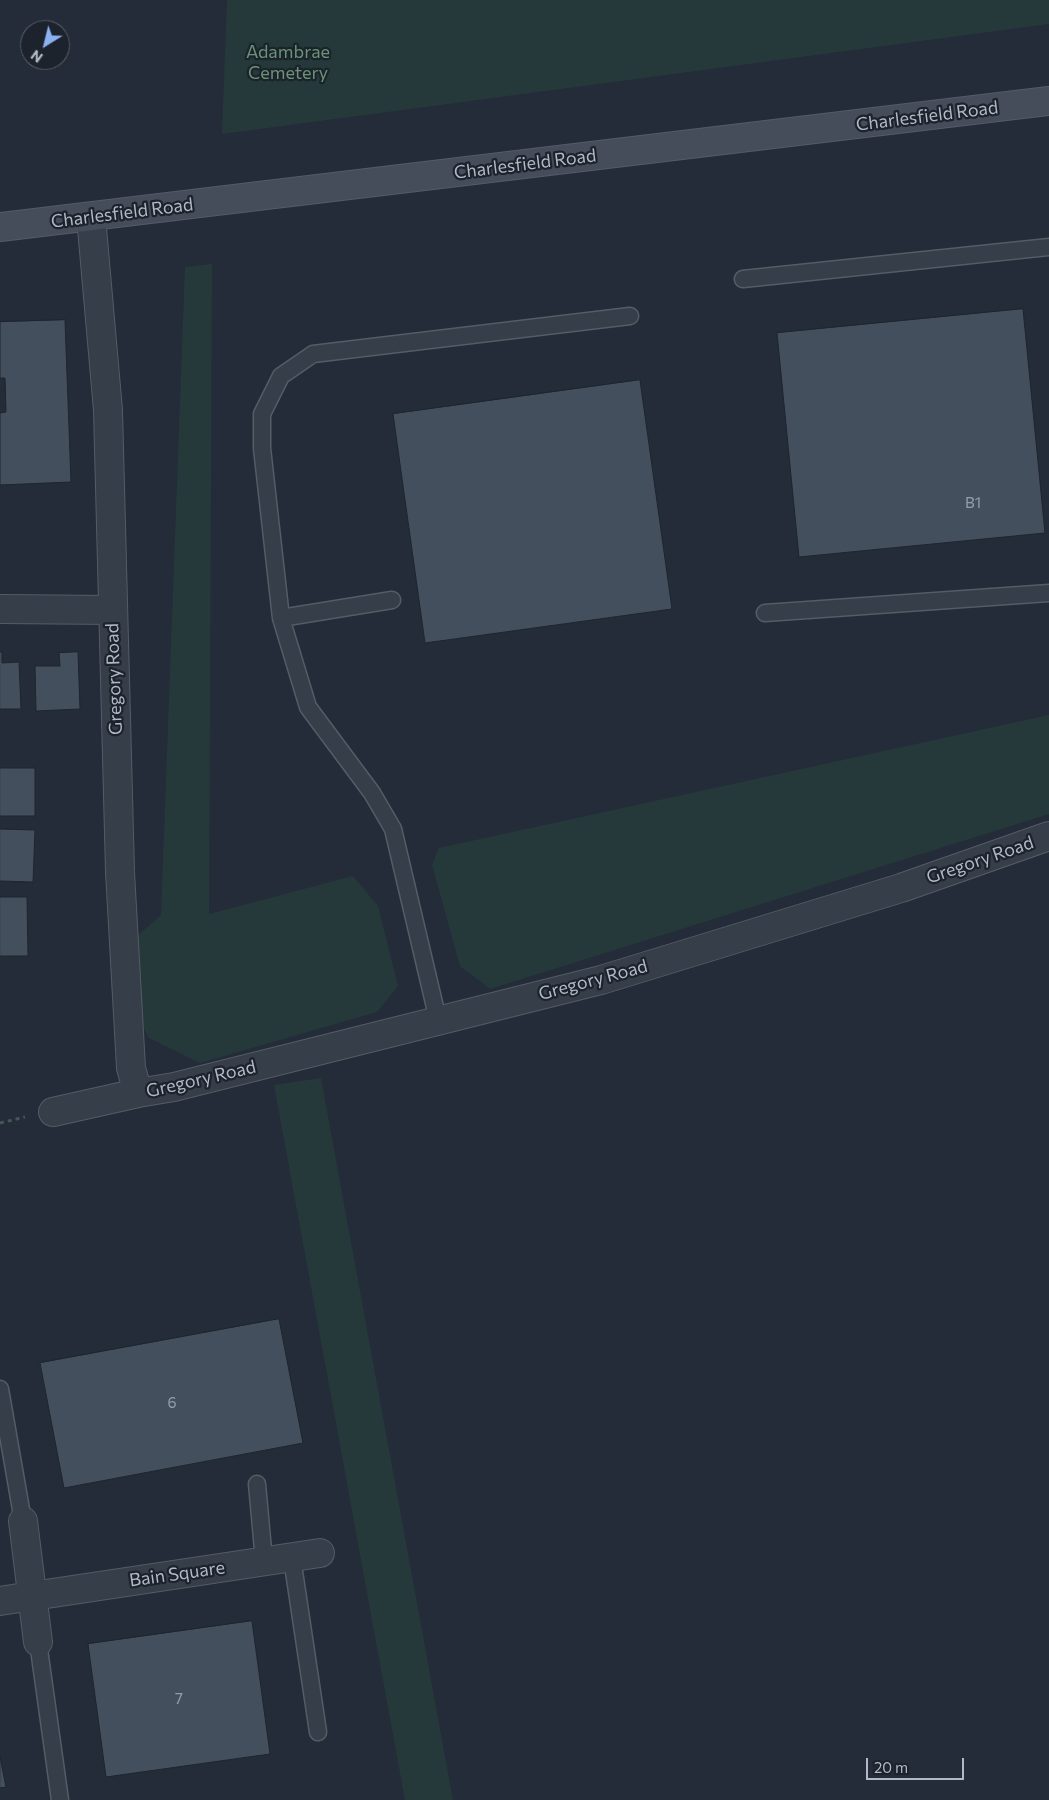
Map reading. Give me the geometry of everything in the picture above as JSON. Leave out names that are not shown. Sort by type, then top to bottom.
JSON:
[{"type":"street","name":"Charlesfield Road","points":[[0,227],[1049,101]]},
{"type":"street","name":"Gregory Road","points":[[91,217],[108,410],[120,872],[131,1068],[138,1093],[174,1087],[600,980],[901,888],[1049,836]]},
{"type":"street","points":[[0,609],[113,610]]},
{"type":"street","points":[[53,1112],[138,1093]]},
{"type":"street","points":[[23,1521],[34,1595],[38,1642]]},
{"type":"street","name":"Bain Square","points":[[0,1601],[320,1553]]},
{"type":"lane","points":[[743,279],[1049,247]]},
{"type":"lane","points":[[438,1020],[393,829],[372,793],[308,707],[280,618],[262,448],[262,414],[281,376],[313,354],[630,316]]},
{"type":"lane","points":[[765,613],[1049,593]]},
{"type":"lane","points":[[280,618],[392,600]]},
{"type":"lane","points":[[0,1389],[23,1521]]},
{"type":"lane","points":[[257,1484],[264,1561]]},
{"type":"lane","points":[[292,1558],[318,1732]]},
{"type":"lane","points":[[38,1642],[60,1800]]},
{"type":"green space","name":"Adambrae Cemetery","points":[[227,0],[1049,0],[1049,24],[222,134]]},
{"type":"green space","points":[[212,264],[209,914],[353,876],[378,906],[398,986],[377,1012],[200,1063],[149,1038],[127,996],[126,946],[161,915],[185,267]]},
{"type":"green space","points":[[1049,715],[1049,814],[490,989],[460,966],[432,865],[439,848]]},
{"type":"green space","points":[[321,1078],[453,1800],[405,1800],[274,1085]]},
{"type":"building","points":[[1023,309],[1045,533],[799,557],[777,333]]},
{"type":"building","points":[[65,320],[71,482],[0,485],[0,413],[6,412],[5,378],[0,378],[0,322]]},
{"type":"building","points":[[640,380],[672,609],[425,643],[393,414]]},
{"type":"building","points":[[0,652],[2,652],[2,663],[19,662],[21,709],[0,709]]},
{"type":"building","points":[[78,652],[80,709],[36,711],[35,666],[60,666],[59,653]]},
{"type":"building","points":[[0,768],[35,768],[35,816],[0,816]]},
{"type":"building","points":[[0,829],[35,830],[33,882],[0,881]]},
{"type":"building","points":[[0,897],[27,897],[28,956],[0,956]]},
{"type":"building","points":[[279,1319],[303,1443],[64,1488],[40,1363]]},
{"type":"building","points":[[252,1621],[270,1754],[106,1777],[88,1644]]},
{"type":"building","points":[[0,1756],[6,1787],[0,1788]]}]
